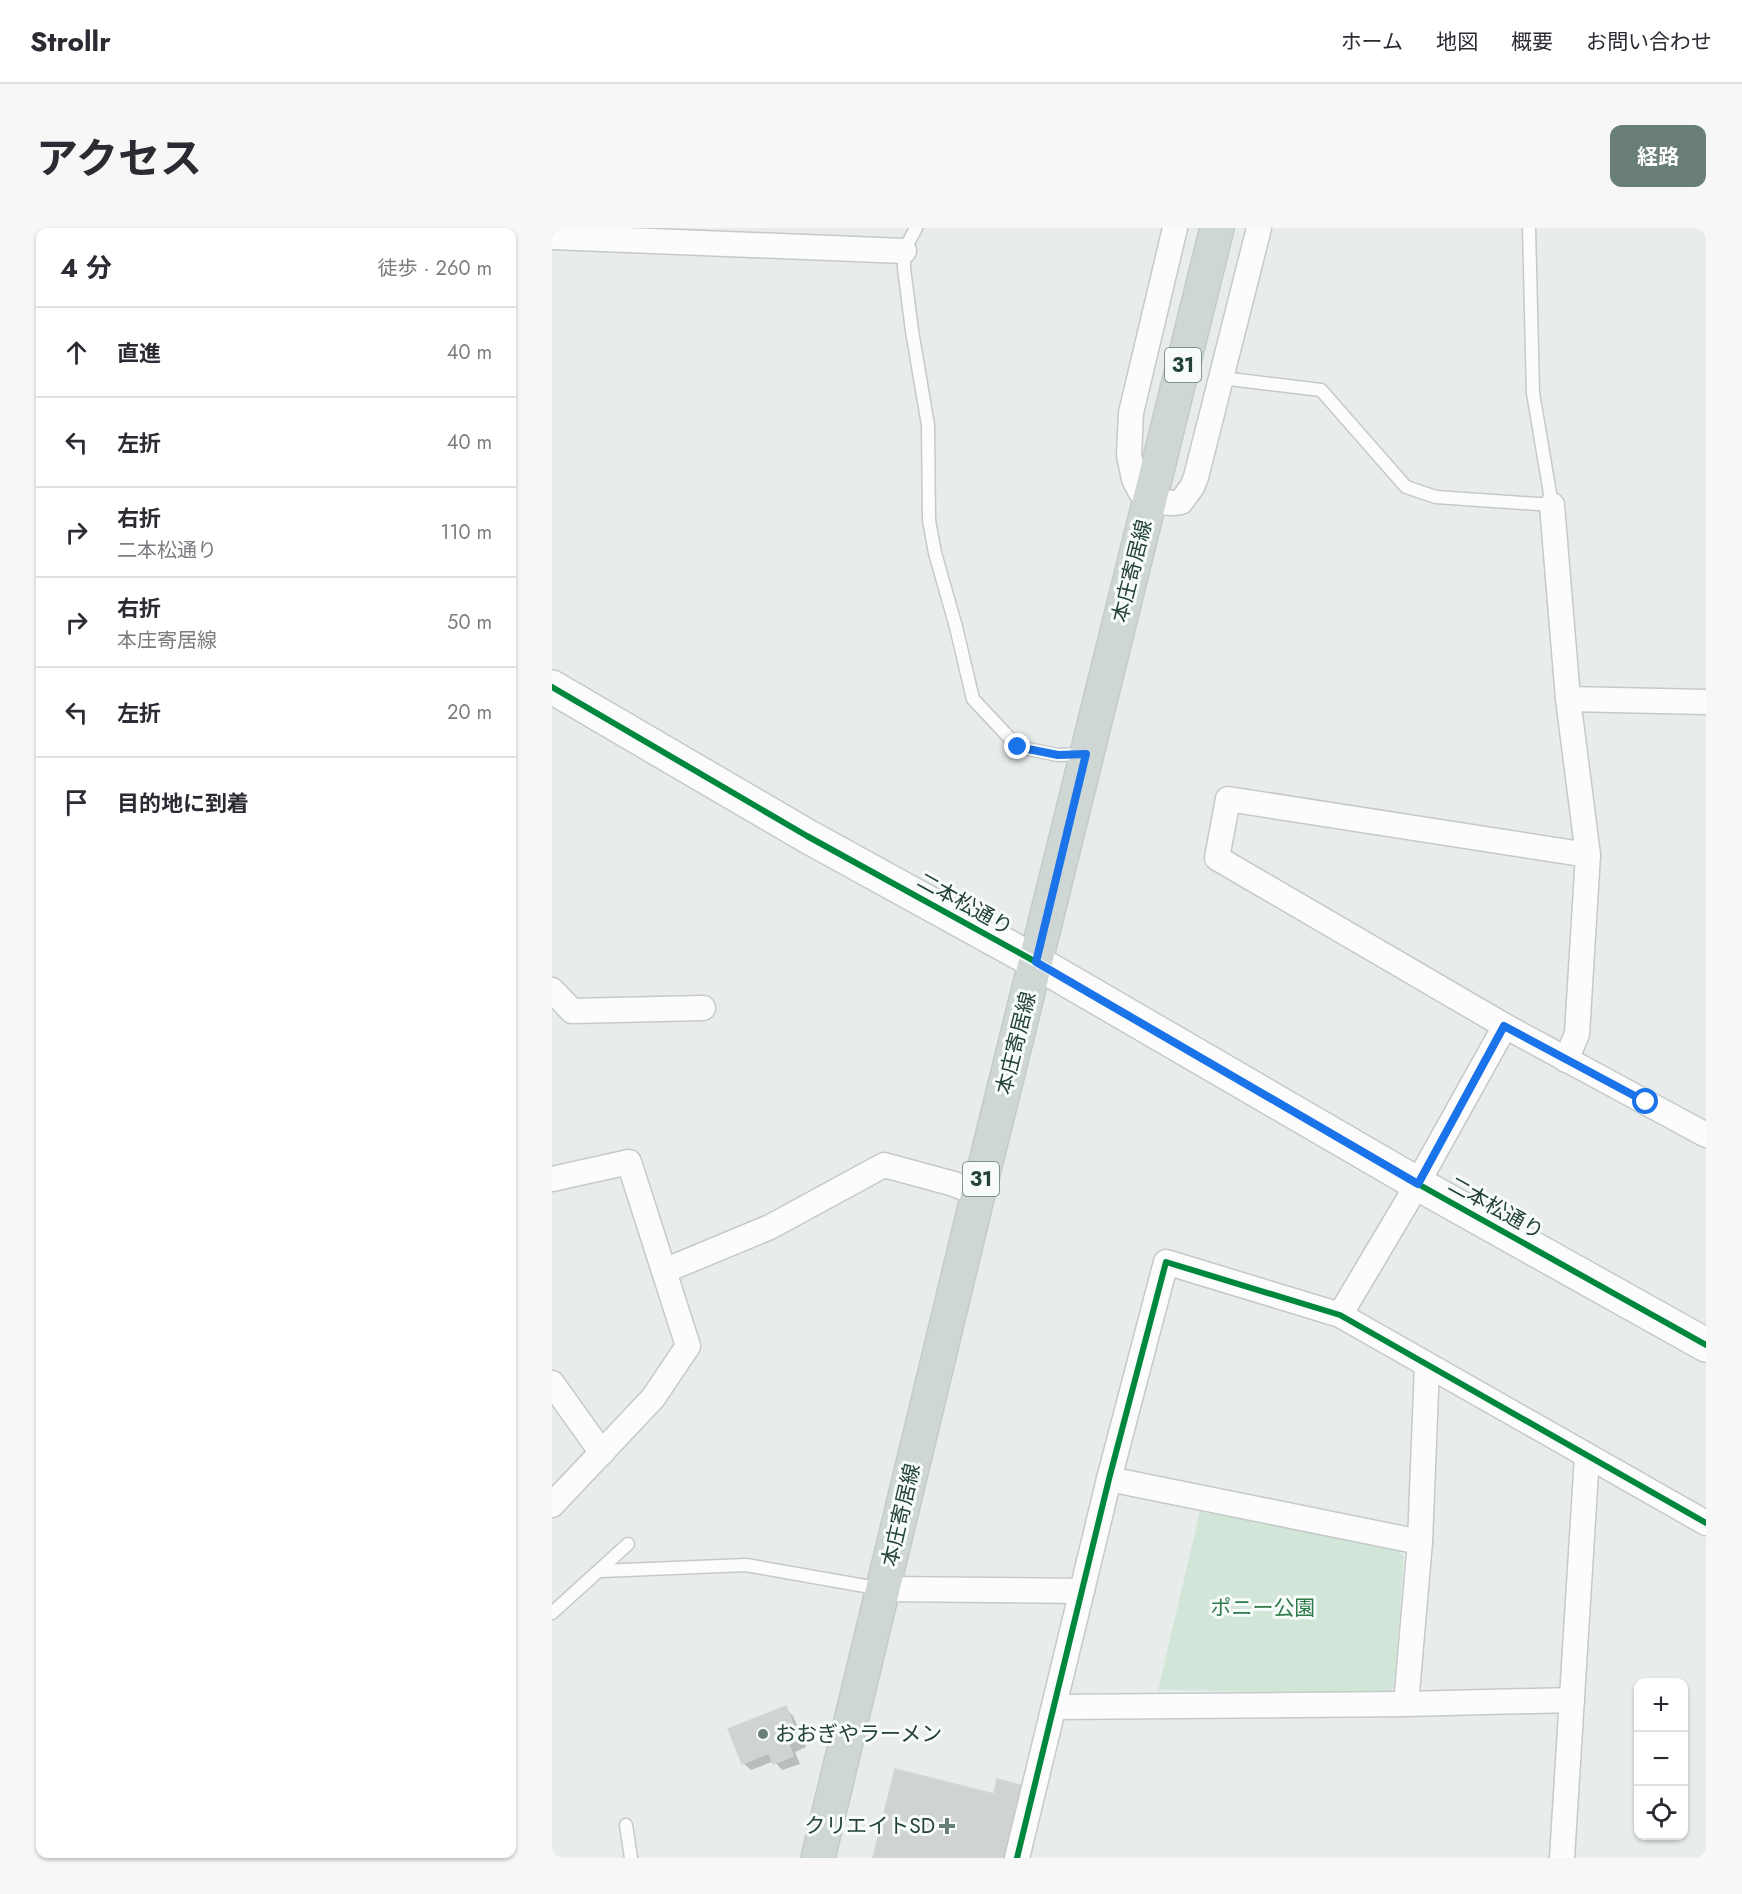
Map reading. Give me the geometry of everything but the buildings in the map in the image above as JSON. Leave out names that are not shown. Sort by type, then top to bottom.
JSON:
[{"type":"main road","name":"本庄寄居線","points":[[818,1858],[978,1194],[1217,228]]},
{"type":"street","points":[[1175,228],[1131,413],[1129,455],[1134,479],[1140,491],[1150,501],[1181,502],[1192,487],[1258,228]]},
{"type":"street","points":[[552,237],[904,251]]},
{"type":"street","points":[[1552,505],[1568,699],[1588,855],[1577,1034],[1566,1059]]},
{"type":"street","name":"二本松通り","points":[[552,687],[807,836],[1036,962],[1418,1184],[1706,1345]]},
{"type":"street","points":[[1568,699],[1706,702]]},
{"type":"street","points":[[1588,855],[1228,799],[1217,858],[1504,1026],[1706,1135]]},
{"type":"street","points":[[552,990],[572,1011],[703,1008]]},
{"type":"street","points":[[1340,1315],[1418,1184],[1504,1026]]},
{"type":"street","points":[[552,1179],[628,1161],[688,1346],[653,1398],[552,1505]]},
{"type":"street","points":[[664,1271],[770,1227],[884,1165],[954,1184],[978,1194]]},
{"type":"street","points":[[1017,1858],[1109,1479],[1166,1262],[1340,1315],[1706,1524]]},
{"type":"street","points":[[1406,1704],[1420,1542],[1427,1366]]},
{"type":"street","points":[[552,1383],[602,1453]]},
{"type":"street","points":[[1562,1858],[1587,1456]]},
{"type":"street","points":[[1109,1479],[1420,1542]]},
{"type":"street","points":[[884,1589],[1082,1591]]},
{"type":"street","points":[[1054,1707],[1572,1700]]},
{"type":"lane","points":[[916,228],[904,251],[904,268],[928,425],[929,520],[935,553],[973,699],[1018,747],[1058,755],[1086,754]]},
{"type":"lane","points":[[1221,378],[1321,390],[1406,487],[1436,497],[1552,505],[1533,393],[1529,228]]},
{"type":"lane","points":[[552,1613],[628,1544]]},
{"type":"lane","points":[[601,1570],[746,1564],[884,1589]]},
{"type":"lane","points":[[626,1825],[631,1858]]},
{"type":"green space","name":"ポニー公園","points":[[1200,1511],[1393,1547],[1404,1556],[1394,1687],[1387,1693],[1158,1690]]},
{"type":"cycle path","points":[[552,687],[807,836],[1036,962],[1418,1184],[1706,1345]]},
{"type":"cycle path","points":[[1017,1858],[1109,1479],[1166,1262],[1340,1315],[1706,1523]]},
{"type":"place","name":"おおぎやラーメン","points":[[763,1734]]},
{"type":"place","name":"クリエイトSD","points":[[947,1826]]},
{"type":"route","points":[[1018,747],[1058,755],[1086,754],[1036,962],[1418,1184],[1504,1026],[1646,1102]]}]
